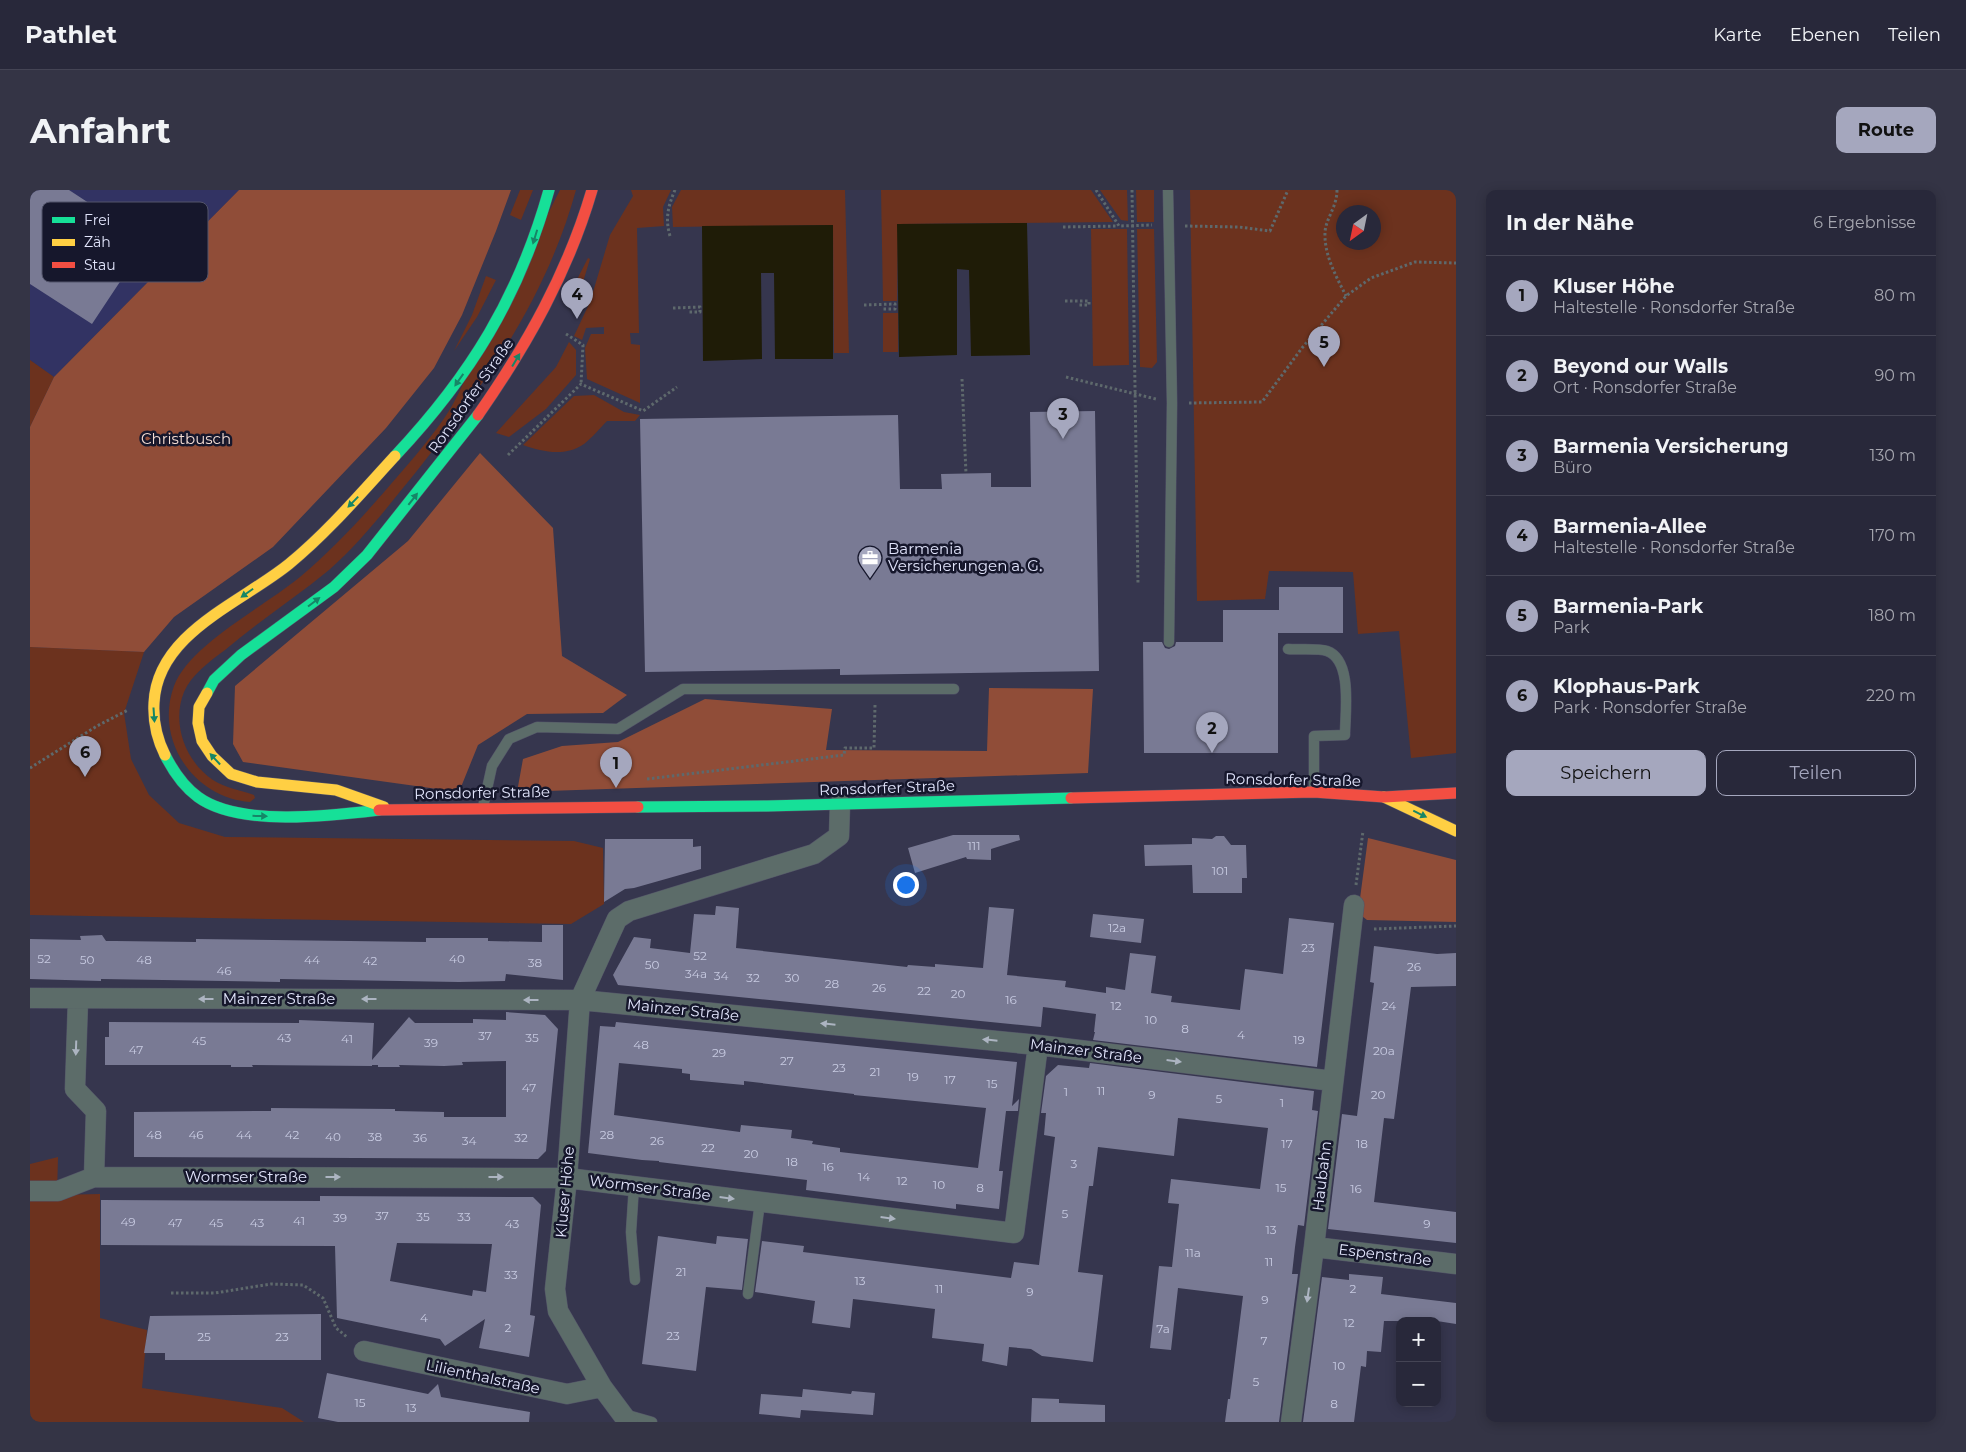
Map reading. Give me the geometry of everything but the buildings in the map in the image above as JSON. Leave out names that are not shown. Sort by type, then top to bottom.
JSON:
[{"type":"main road","name":"Ronsdorfer Straße","points":[[549,190],[533,245],[492,332],[446,398],[406,445],[322,534],[288,566],[190,635],[172,653],[162,670],[154,708],[157,738],[171,768],[186,787],[206,802],[220,810],[254,816],[334,816],[390,809],[840,804],[1075,796],[1314,792],[1384,797],[1456,793]]},
{"type":"main road","name":"Ronsdorfer Straße","points":[[390,809],[336,790],[257,782],[231,774],[212,756],[202,741],[198,722],[199,707],[214,680],[241,655],[334,587],[367,555],[469,430],[506,376],[554,291],[582,224],[592,190]]},
{"type":"main road","points":[[1440,795],[1456,800]]},
{"type":"main road","name":"Ronsdorfer Straße","points":[[1384,797],[1456,831]]},
{"type":"street","points":[[582,224],[607,190]]},
{"type":"street","name":"Kluser Höhe","points":[[626,1418],[602,1387],[558,1311],[555,1289],[567,1178],[580,1000],[617,919],[628,911],[814,854],[839,836],[840,804]]},
{"type":"street","name":"Haubahn","points":[[1291,1422],[1314,1247],[1354,905]]},
{"type":"street","name":"Mainzer Straße","points":[[30,998],[78,1000],[580,1000],[1038,1045],[1333,1081]]},
{"type":"street","points":[[78,1000],[75,1090],[96,1111],[94,1177]]},
{"type":"street","name":"Wormser Straße","points":[[30,1191],[58,1191],[94,1177],[567,1178],[1014,1233],[1038,1045]]},
{"type":"street","name":"Espenstraße","points":[[1314,1247],[1456,1264]]},
{"type":"street","name":"Lilienthalstraße","points":[[364,1351],[567,1394],[602,1387]]},
{"type":"lane","points":[[1168,190],[1172,403],[1170,642]]},
{"type":"lane","points":[[1288,649],[1328,651],[1341,661],[1345,677],[1345,735],[1314,736],[1314,792]]},
{"type":"lane","points":[[482,808],[492,766],[509,739],[537,727],[618,729],[683,689],[954,689]]},
{"type":"lane","points":[[634,1186],[631,1232],[634,1280]]},
{"type":"lane","points":[[748,1294],[760,1202]]},
{"type":"lane","points":[[626,1418],[652,1422]]},
{"type":"path","points":[[670,236],[668,207],[675,190]]},
{"type":"path","points":[[1132,190],[1138,584]]},
{"type":"path","points":[[1239,227],[1270,230],[1288,190]]},
{"type":"path","points":[[1337,190],[1337,201],[1325,231],[1329,261],[1346,296]]},
{"type":"path","points":[[1064,228],[1119,226]]},
{"type":"path","points":[[1066,377],[1172,403],[1262,402],[1302,348],[1346,296],[1371,278],[1415,262],[1456,263]]},
{"type":"path","points":[[1065,301],[1089,301],[1089,306],[1079,305]]},
{"type":"path","points":[[864,304],[895,304],[895,309],[884,309]]},
{"type":"path","points":[[674,308],[700,307],[700,312],[688,312]]},
{"type":"path","points":[[508,455],[581,384],[583,345],[566,334]]},
{"type":"path","points":[[962,378],[966,474]]},
{"type":"path","points":[[581,384],[643,411],[677,387]]},
{"type":"path","points":[[641,779],[844,755],[845,748],[874,748],[876,689]]},
{"type":"path","points":[[30,768],[126,710]]},
{"type":"path","points":[[1354,905],[1363,831]]},
{"type":"path","points":[[1351,930],[1456,926]]},
{"type":"path","points":[[171,1293],[215,1293],[271,1284],[303,1285],[323,1298],[336,1328],[364,1351]]},
{"type":"shaded area","points":[[30,190],[239,190],[208,221],[208,202],[42,202],[42,282],[148,282],[54,377],[30,360]]},
{"type":"shaded area","points":[[520,190],[533,190],[521,220],[510,215]]},
{"type":"shaded area","points":[[560,190],[576,190],[548,268],[511,339],[466,406],[416,472],[353,547],[329,570],[207,664],[187,686],[180,704],[180,729],[195,763],[203,772],[218,783],[254,795],[255,798],[250,802],[230,798],[212,790],[196,778],[184,763],[174,745],[170,726],[169,706],[174,686],[182,671],[211,641],[300,577],[323,557],[365,514],[430,438],[453,404]]},
{"type":"shaded area","points":[[631,190],[671,190],[663,207],[664,226],[637,228],[639,333],[630,333],[631,344],[640,345],[640,403],[587,379],[585,348],[591,334],[604,334],[604,327],[586,328],[582,340],[574,336],[590,302],[610,235],[633,196]]},
{"type":"shaded area","points":[[681,190],[845,190],[849,353],[834,353],[833,225],[673,227],[672,207]]},
{"type":"shaded area","points":[[881,190],[1091,190],[1113,222],[898,224],[897,301],[883,301]]},
{"type":"shaded area","points":[[1100,190],[1127,190],[1128,221],[1121,220]]},
{"type":"shaded area","points":[[1136,190],[1154,190],[1154,222],[1137,222]]},
{"type":"shaded area","points":[[1190,190],[1456,190],[1456,753],[1411,758],[1399,631],[1358,634],[1353,572],[1269,571],[1265,599],[1197,601]]},
{"type":"shaded area","points":[[1027,223],[1030,355],[971,356],[969,270],[957,269],[957,355],[899,357],[897,224]]},
{"type":"shaded area","points":[[833,225],[833,359],[775,359],[774,273],[761,273],[762,359],[703,361],[702,226]]},
{"type":"shaded area","points":[[1091,229],[1127,229],[1129,365],[1093,366]]},
{"type":"shaded area","points":[[1137,229],[1154,229],[1157,362],[1152,368],[1140,367]]},
{"type":"shaded area","points":[[588,258],[590,259],[576,305],[566,301]]},
{"type":"shaded area","points":[[486,276],[496,280],[477,317],[454,351],[472,315]]},
{"type":"shaded area","points":[[883,313],[898,313],[898,352],[883,352]]},
{"type":"shaded area","points":[[569,342],[576,350],[576,375],[546,409],[509,437],[496,433],[556,367]]},
{"type":"shaded area","points":[[30,360],[54,377],[30,427]]},
{"type":"shaded area","points":[[594,395],[624,412],[640,415],[635,421],[607,421],[584,444],[569,451],[538,450],[523,445],[574,396]]},
{"type":"shaded area","points":[[30,647],[144,652],[124,713],[131,759],[149,795],[179,823],[225,837],[574,841],[603,848],[604,904],[571,924],[30,915]]},
{"type":"shaded area","points":[[58,1157],[57,1195],[100,1194],[100,1318],[147,1330],[142,1388],[282,1408],[304,1422],[30,1422],[30,1164]]},
{"type":"green space","name":"Christbusch","points":[[239,190],[511,190],[462,315],[434,368],[386,428],[273,547],[174,617],[144,652],[30,647],[30,427],[54,377],[148,282],[208,282],[208,221]]},
{"type":"green space","points":[[480,453],[553,528],[562,656],[627,695],[603,713],[527,714],[478,745],[459,792],[243,762],[233,744],[235,686],[408,541]]},
{"type":"green space","points":[[989,688],[1093,689],[1088,773],[517,792],[523,759],[562,746],[618,742],[705,699],[832,709],[826,750],[987,751]]},
{"type":"green space","points":[[1368,838],[1456,860],[1456,922],[1367,920],[1362,916],[1359,906]]},
{"type":"traffic: fast","points":[[395,456],[447,395],[489,333],[523,265],[549,190]]},
{"type":"traffic: fast","points":[[207,693],[214,680],[241,655],[334,587],[367,555],[478,415]]},
{"type":"traffic: fast","points":[[165,755],[179,778],[193,793],[216,806],[237,813],[286,817],[336,815],[379,810]]},
{"type":"traffic: fast","points":[[638,807],[767,806],[1071,798]]},
{"type":"traffic: slow","points":[[165,755],[156,730],[154,703],[159,679],[170,657],[185,639],[205,622],[270,578],[303,552],[344,512],[395,456]]},
{"type":"traffic: slow","points":[[207,693],[199,707],[198,723],[202,741],[212,756],[231,774],[257,782],[336,790],[384,807]]},
{"type":"traffic: slow","points":[[1384,797],[1456,831]]},
{"type":"traffic: jam","points":[[478,415],[513,362],[544,307],[571,250],[592,190]]},
{"type":"traffic: jam","points":[[1071,798],[1314,792],[1384,797],[1456,793]]},
{"type":"traffic: jam","points":[[379,810],[638,807]]},
{"type":"place","name":"Barmenia-Allee","points":[[577,319]]},
{"type":"place","name":"Barmenia-Park","points":[[1324,367]]},
{"type":"place","name":"Barmenia Versicherung","points":[[1063,439]]},
{"type":"place","name":"Barmenia Versicherungen a. G.","points":[[870,579]]},
{"type":"place","name":"Beyond our Walls","points":[[1212,753]]},
{"type":"place","name":"Klophaus-Park","points":[[85,777]]},
{"type":"place","name":"Kluser Höhe","points":[[616,788]]}]
